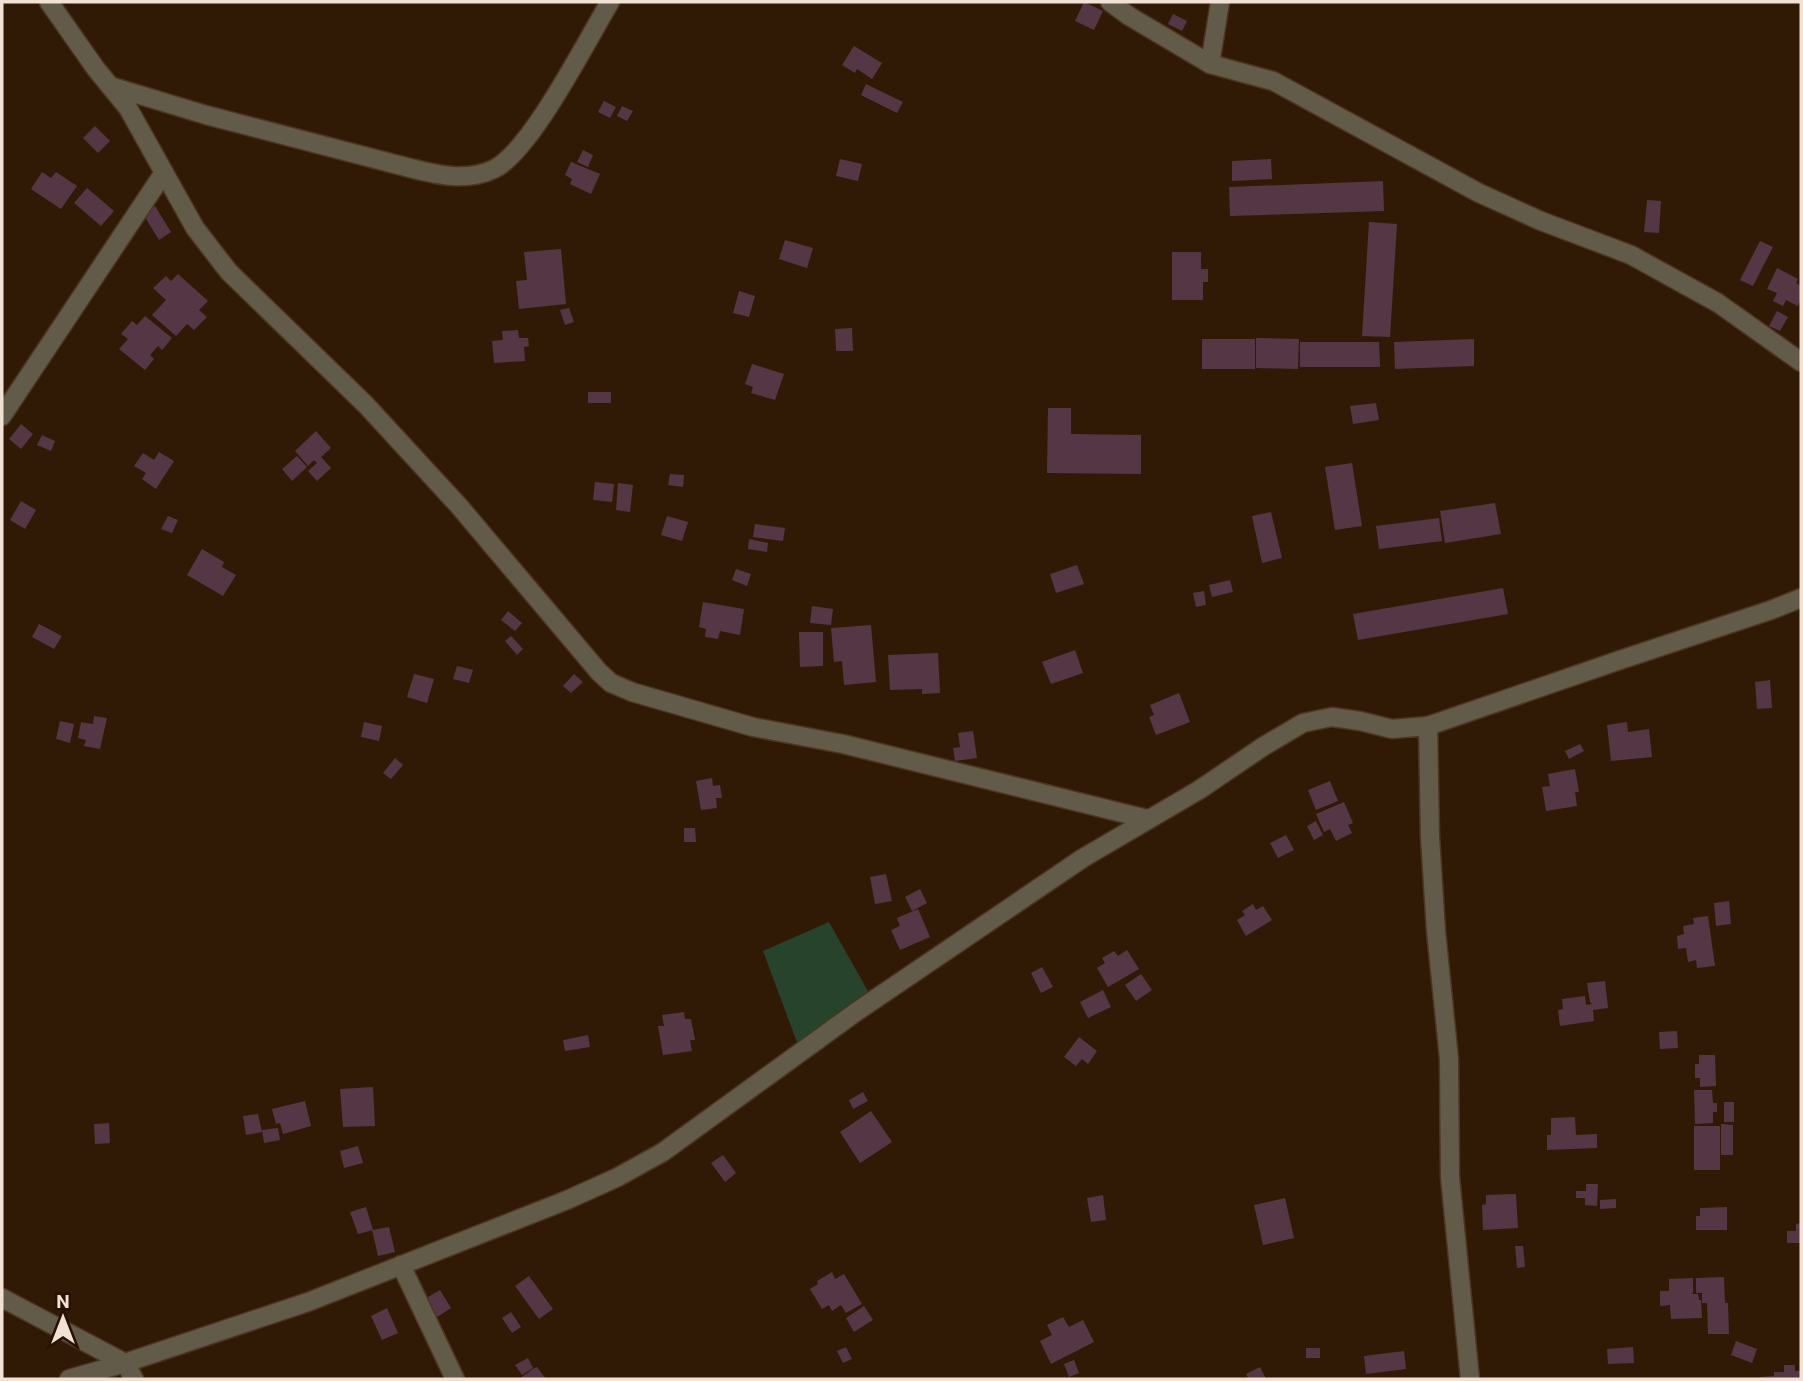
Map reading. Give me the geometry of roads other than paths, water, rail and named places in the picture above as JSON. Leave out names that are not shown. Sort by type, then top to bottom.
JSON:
[{"type":"street","points":[[49,2],[128,108],[195,228],[229,272],[366,405],[459,506],[611,683],[664,703],[753,727],[843,744],[1147,820]]},
{"type":"street","points":[[110,86],[206,115],[410,168],[441,175],[479,174],[510,159],[548,107],[610,2]]},
{"type":"street","points":[[1110,2],[1210,64],[1273,81],[1479,193],[1541,221],[1631,255],[1718,303],[1801,362]]},
{"type":"street","points":[[1210,64],[1220,2]]},
{"type":"street","points":[[2,415],[163,174]]},
{"type":"street","points":[[69,1379],[130,1371],[567,1200],[618,1177],[663,1152],[856,1012],[1083,858],[1199,790],[1303,723],[1332,717],[1392,729],[1428,726],[1617,660],[1771,611],[1801,598]]},
{"type":"street","points":[[1428,726],[1435,918],[1449,1059],[1451,1177],[1470,1379]]},
{"type":"street","points":[[401,1265],[455,1379]]},
{"type":"street","points":[[2,1298],[130,1371]]}]
